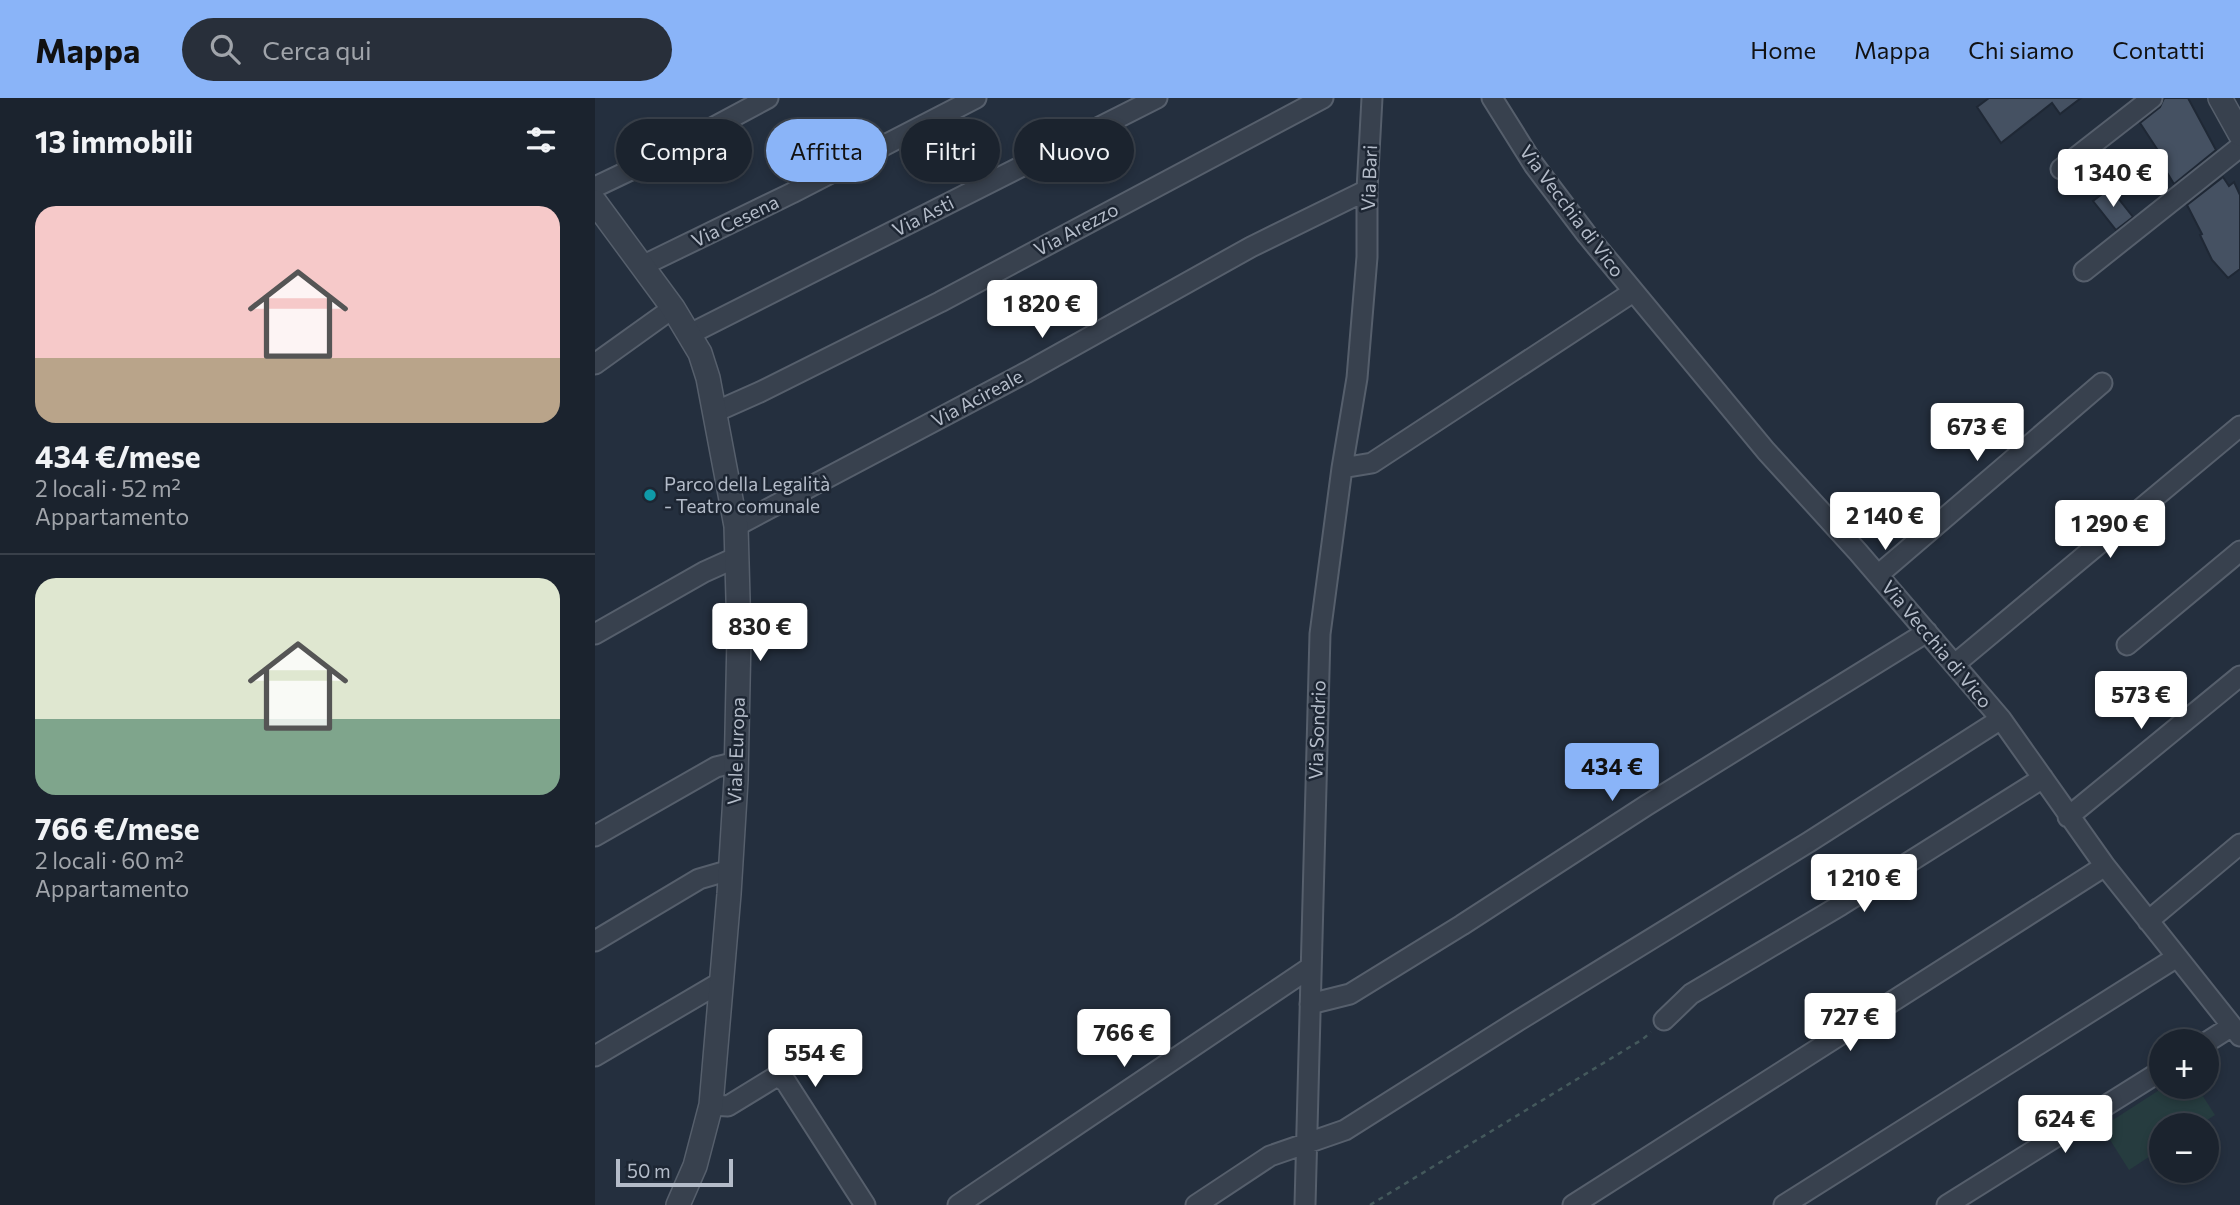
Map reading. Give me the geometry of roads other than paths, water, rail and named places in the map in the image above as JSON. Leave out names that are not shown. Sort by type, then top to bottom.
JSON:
[{"type":"street","points":[[596,203],[658,157],[768,98]]},
{"type":"street","name":"Via Cesena","points":[[642,266],[977,98]]},
{"type":"street","name":"Via Asti","points":[[690,334],[1157,98]]},
{"type":"street","name":"Via Arezzo","points":[[715,412],[940,302],[1323,98]]},
{"type":"street","name":"Via Bari","points":[[1367,257],[1367,190],[1372,98]]},
{"type":"street","name":"Via Vecchia di Vico","points":[[1492,98],[1534,165],[1633,292],[1766,451],[1878,575],[2001,719],[2068,817],[2236,1031]]},
{"type":"street","points":[[2061,169],[2152,98]]},
{"type":"street","points":[[2220,98],[2240,134]]},
{"type":"street","points":[[2084,271],[2240,147]]},
{"type":"street","name":"Via Acireale","points":[[736,526],[1027,372],[1251,247],[1367,190]]},
{"type":"street","name":"Viale Europa","points":[[596,203],[673,308],[690,334],[704,365],[736,526],[739,636],[737,762],[711,1105],[695,1166],[678,1205]]},
{"type":"street","name":"Via Sondrio","points":[[1305,1205],[1320,634],[1357,378],[1367,257]]},
{"type":"street","points":[[1342,468],[1372,463],[1633,292]]},
{"type":"street","points":[[595,364],[673,308]]},
{"type":"street","points":[[1878,575],[2102,383]]},
{"type":"street","points":[[1955,664],[2240,426]]},
{"type":"street","points":[[2127,645],[2240,551]]},
{"type":"street","points":[[595,634],[704,572],[735,558]]},
{"type":"street","points":[[1310,1004],[1350,994],[1647,805],[1927,632]]},
{"type":"street","points":[[2068,817],[2240,676]]},
{"type":"street","points":[[1196,1205],[1269,1157],[1345,1130],[1809,842],[2001,719]]},
{"type":"street","points":[[595,836],[716,767],[737,762]]},
{"type":"street","points":[[1664,1020],[1691,995],[1841,905],[2043,778]]},
{"type":"street","points":[[2148,921],[2240,844]]},
{"type":"street","points":[[1573,1205],[2105,866]]},
{"type":"street","points":[[595,941],[699,879],[730,870]]},
{"type":"street","points":[[1784,1205],[2177,957]]},
{"type":"street","points":[[958,1205],[1311,967]]},
{"type":"street","points":[[595,1056],[721,982]]},
{"type":"street","points":[[2219,1037],[2236,1031]]},
{"type":"street","points":[[711,1105],[727,1106],[777,1076],[786,1082],[866,1205]]},
{"type":"street","points":[[1947,1205],[2149,1078]]},
{"type":"place","name":"Parco della Legalità - Teatro comunale","points":[[650,495]]}]
